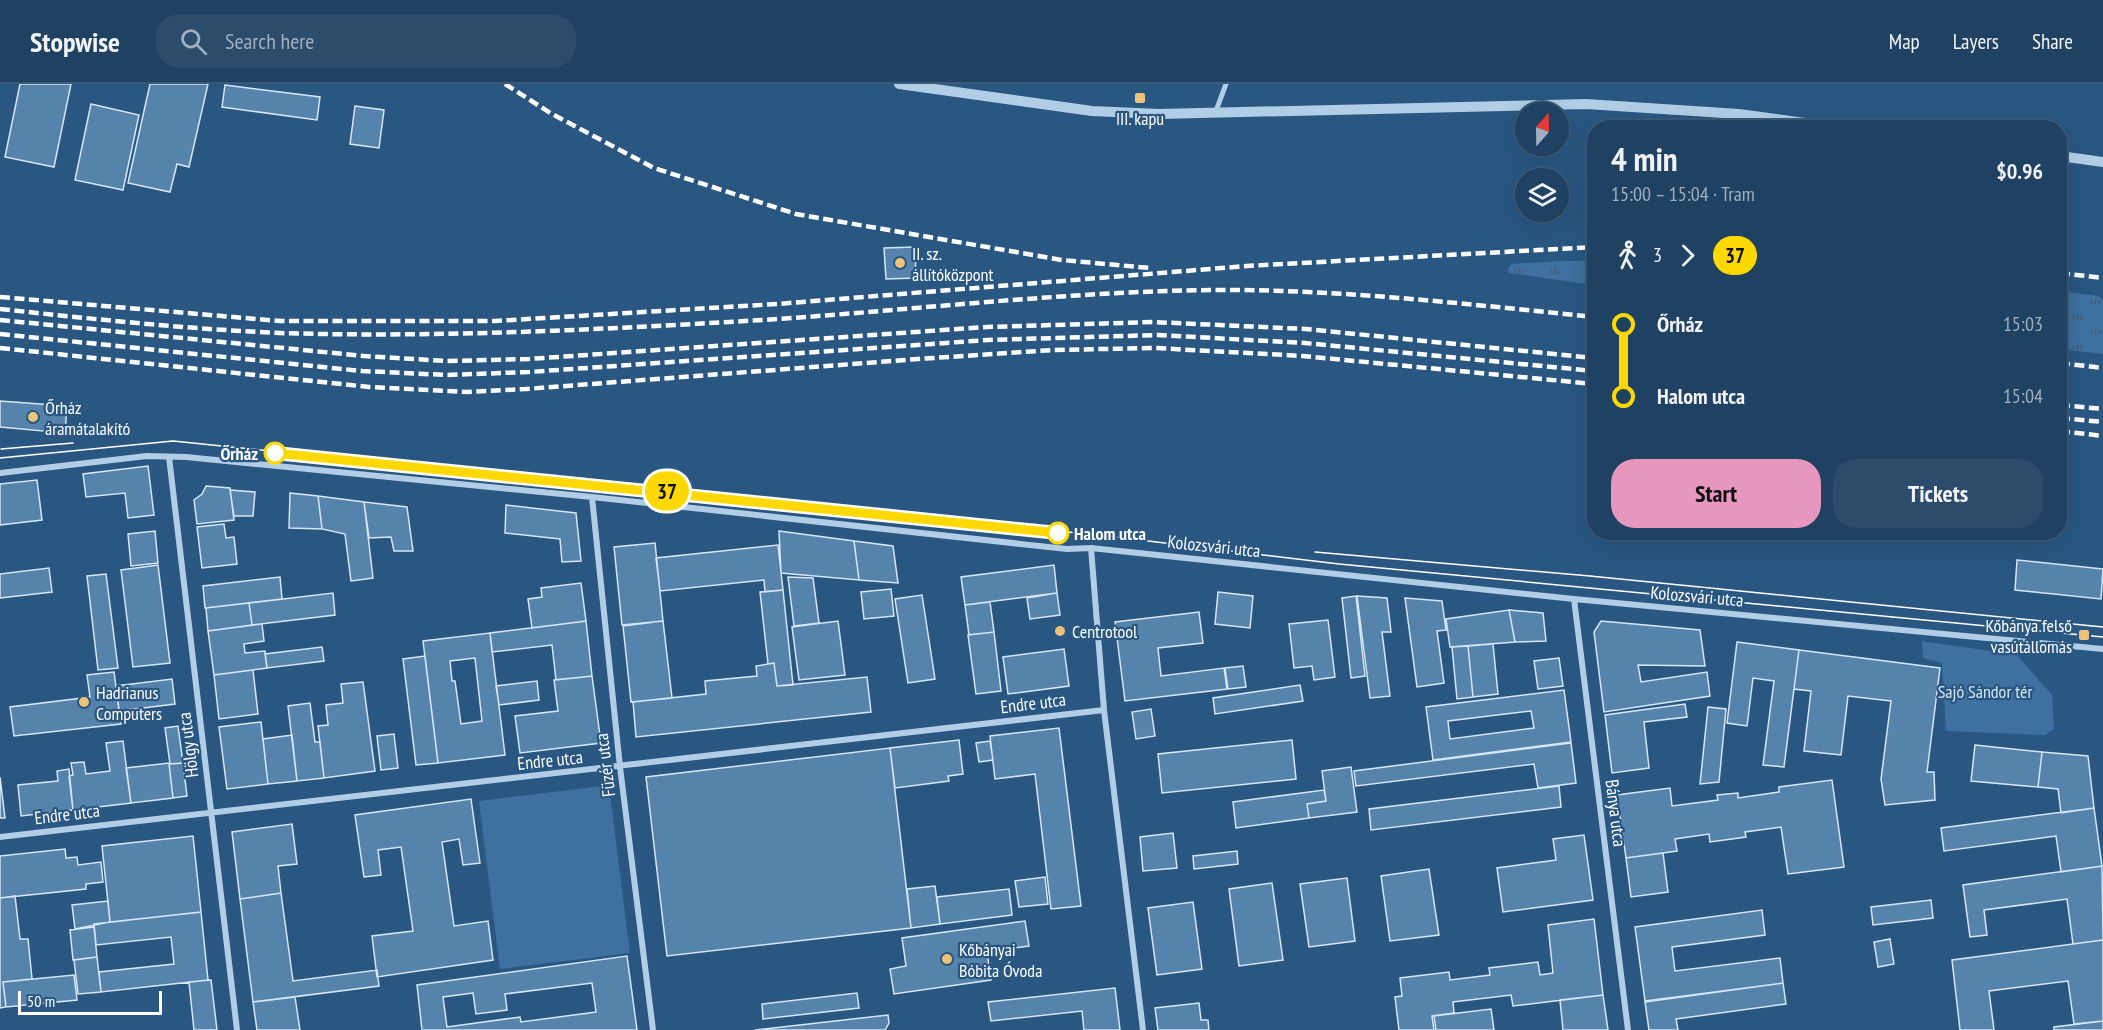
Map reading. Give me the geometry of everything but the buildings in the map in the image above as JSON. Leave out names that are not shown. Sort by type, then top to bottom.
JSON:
[{"type":"street","points":[[899,84],[1092,111],[1159,114],[1586,104],[1739,114],[1783,120]]},
{"type":"street","points":[[1216,111],[1226,84]]},
{"type":"street","points":[[2067,157],[2103,162]]},
{"type":"street","name":"Kolozsvári utca","points":[[0,472],[147,456],[169,457],[592,497],[1067,549],[1090,548],[1574,599],[2103,649]]},
{"type":"street","name":"Hölgy utca","points":[[169,457],[237,1030]]},
{"type":"street","name":"Füzér utca","points":[[592,497],[620,767],[653,1030]]},
{"type":"street","points":[[1090,548],[1104,710],[1143,1030]]},
{"type":"street","name":"Bánya utca","points":[[1574,599],[1628,1030]]},
{"type":"street","name":"Endre utca","points":[[0,837],[1104,710]]},
{"type":"green space","points":[[1587,261],[1587,284],[1509,273],[1508,269],[1511,264]]},
{"type":"green space","points":[[2067,292],[2098,296],[2103,300],[2103,354],[2067,350]]},
{"type":"green space","name":"Sajó Sándor tér","points":[[1922,641],[2017,655],[2052,695],[2054,729],[2045,735],[1946,731],[1942,663],[1923,658]]},
{"type":"green space","points":[[609,785],[630,953],[500,969],[479,801]]},
{"type":"tram line","points":[[0,458],[173,441],[1107,536],[1339,564],[2103,637]]},
{"type":"tram line","points":[[1,449],[73,443]]},
{"type":"tram line","name":"37","points":[[275,453],[1058,533]]},
{"type":"tram line","points":[[1315,552],[1590,576],[2103,627]]},
{"type":"railway","points":[[505,84],[552,114],[654,168],[796,214],[1062,260],[1150,268]]},
{"type":"railway","points":[[0,297],[280,321],[495,321],[777,304],[1247,266],[1587,247]]},
{"type":"railway","points":[[2067,274],[2103,278]]},
{"type":"railway","points":[[0,309],[245,331],[404,334],[716,323],[1048,297],[1156,291],[1258,290],[1451,302],[1587,316]]},
{"type":"railway","points":[[0,320],[364,356],[447,361],[529,359],[987,327],[1153,322],[1306,329],[1587,357]]},
{"type":"railway","points":[[0,334],[362,371],[447,375],[529,372],[988,340],[1158,335],[1305,343],[1587,370]]},
{"type":"railway","points":[[0,348],[369,387],[467,392],[1053,350],[1155,348],[1303,356],[1587,383]]},
{"type":"railway","points":[[2067,364],[2103,368]]},
{"type":"railway","points":[[2067,406],[2103,409]]},
{"type":"railway","points":[[2067,419],[2103,422]]},
{"type":"railway","points":[[2067,432],[2103,436]]},
{"type":"place","name":"III. kapu","points":[[1140,98]]},
{"type":"place","name":"II. sz. állítóközpont","points":[[900,263]]},
{"type":"place","name":"Őrház áramátalakító","points":[[33,417]]},
{"type":"place","name":"Őrház","points":[[275,453]]},
{"type":"place","name":"Halom utca","points":[[1058,533]]},
{"type":"place","name":"Centrotool","points":[[1060,631]]},
{"type":"place","name":"Kőbánya felső vasútállomás","points":[[2084,635]]},
{"type":"place","name":"Hadrianus Computers","points":[[84,702]]},
{"type":"place","name":"Kőbányai Bóbita Óvoda","points":[[947,959]]}]
